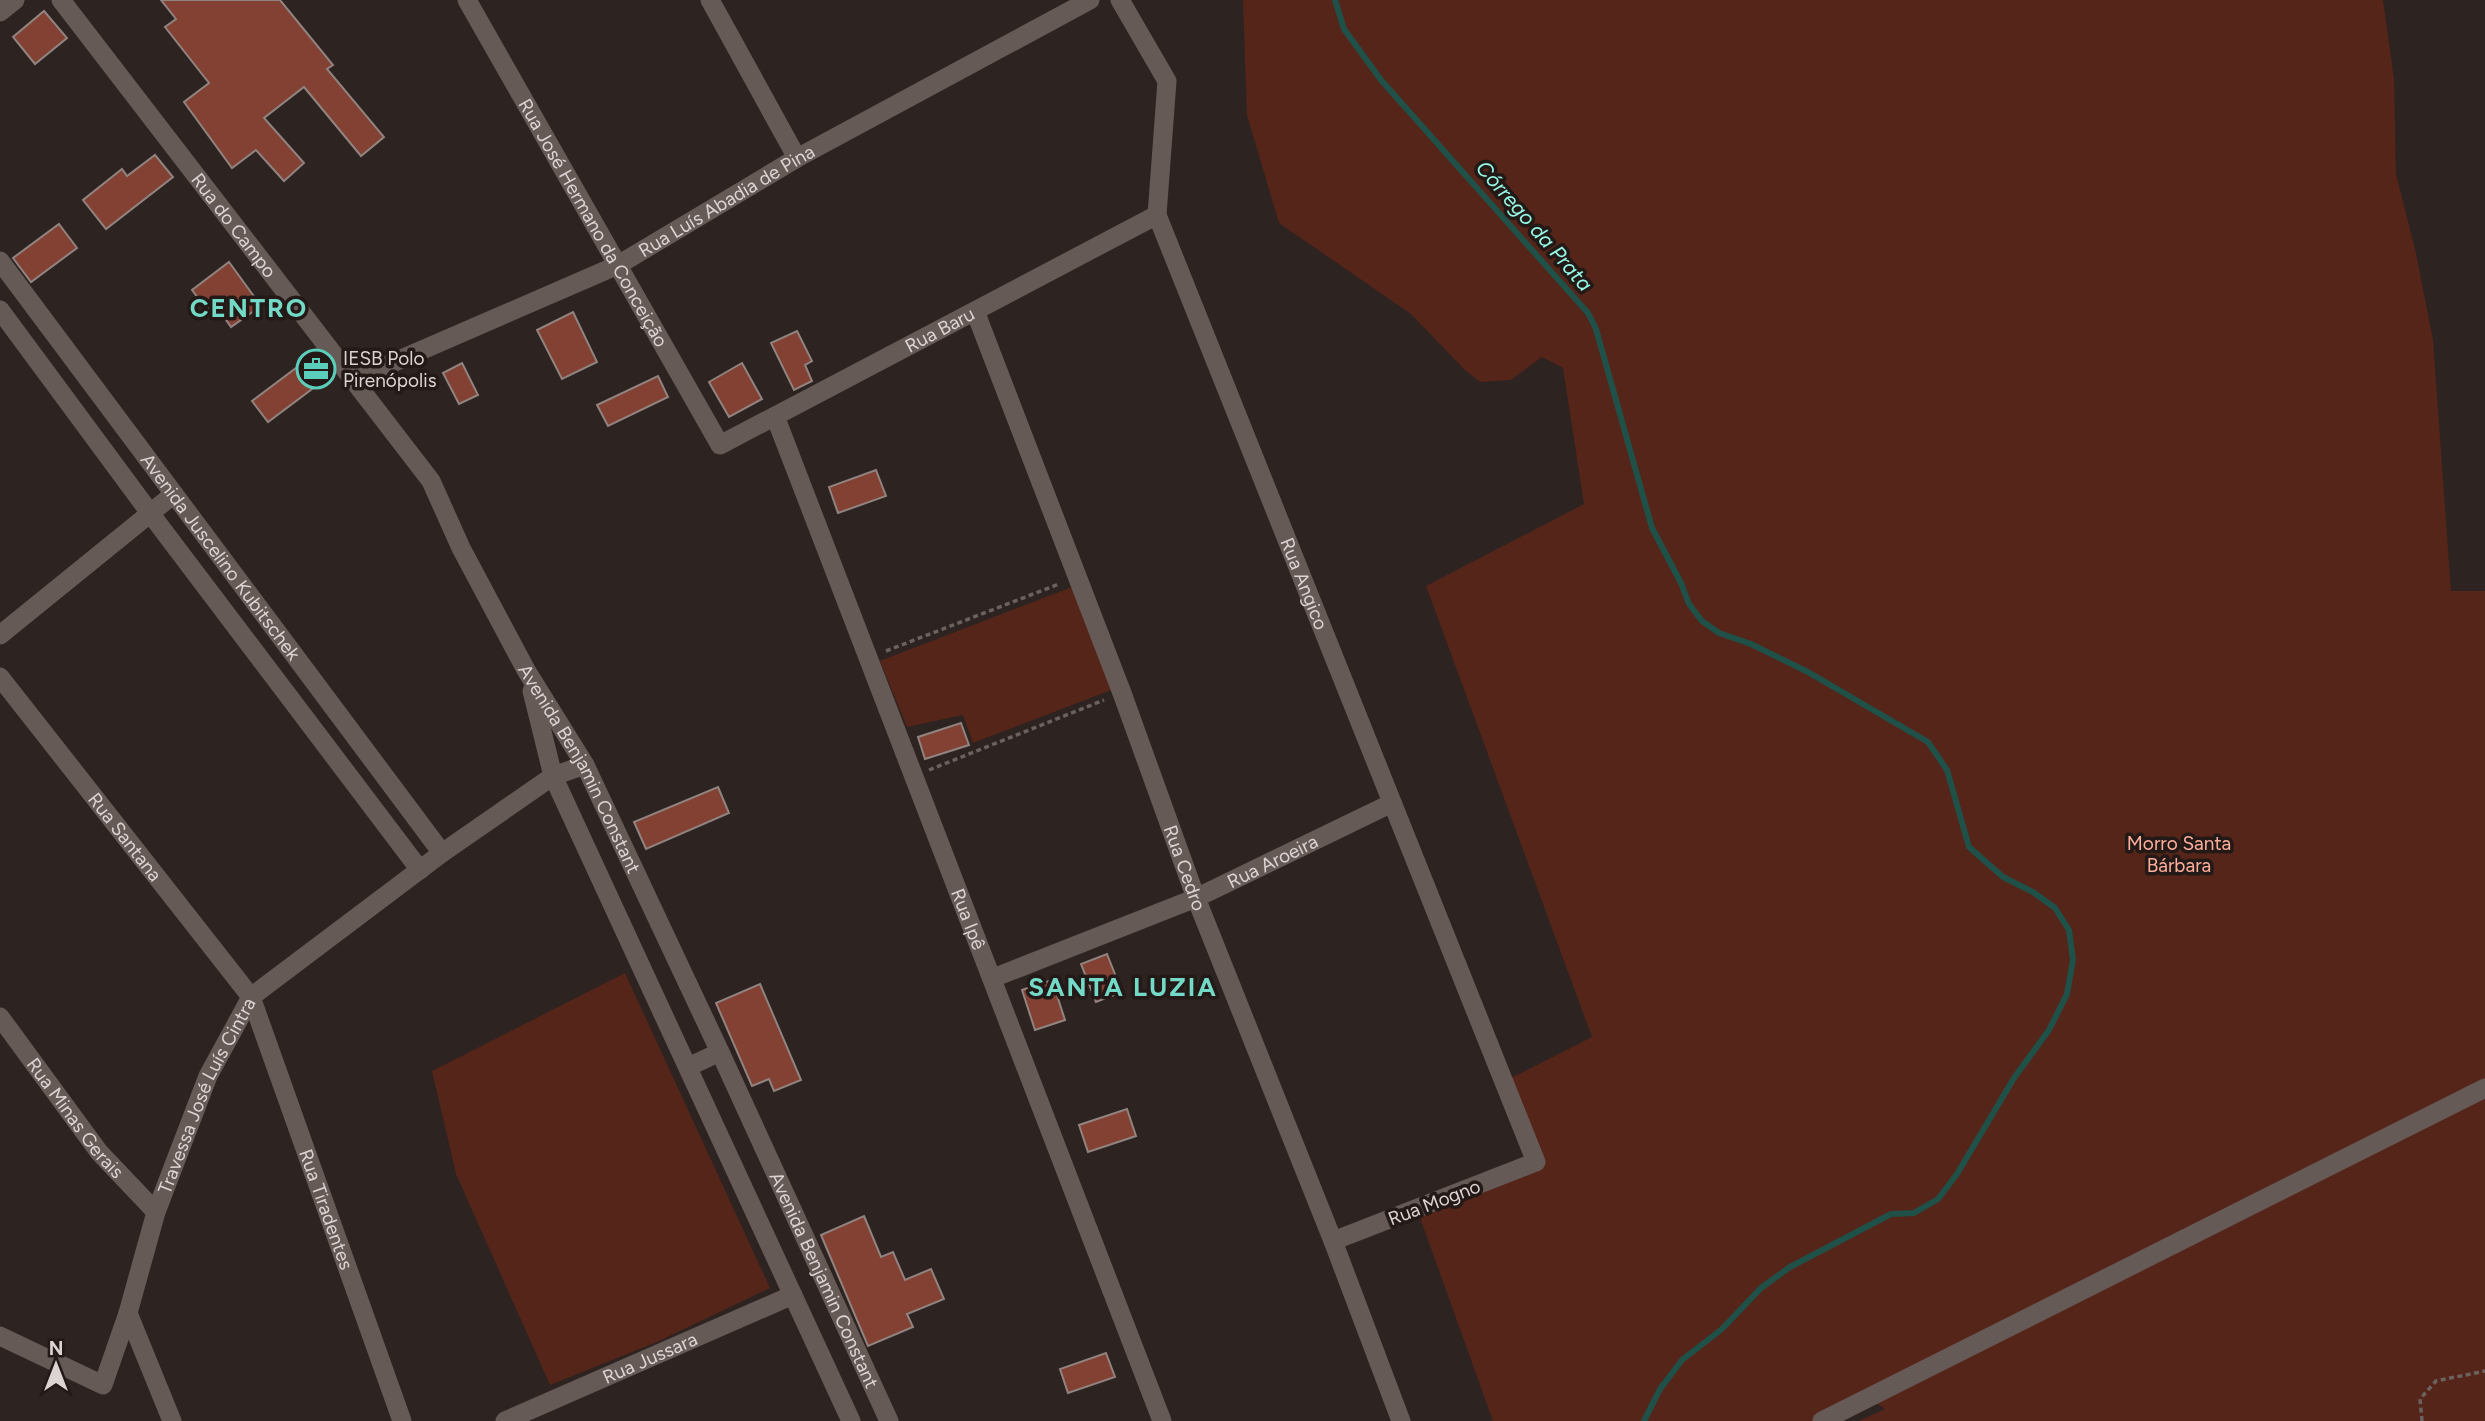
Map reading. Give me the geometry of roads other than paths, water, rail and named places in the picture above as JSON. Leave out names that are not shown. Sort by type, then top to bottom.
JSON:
[{"type":"street","points":[[0,12],[15,0]]},
{"type":"street","name":"Rua do Campo","points":[[61,0],[431,481],[461,548],[526,670]]},
{"type":"street","name":"Rua José Hermano da Conceição","points":[[467,0],[720,445]]},
{"type":"street","points":[[710,0],[797,158]]},
{"type":"street","name":"Rua Luís Abadia de Pina","points":[[353,380],[618,265],[797,158],[1090,0]]},
{"type":"street","name":"Rua Angico","points":[[1120,0],[1167,81],[1157,215],[1536,1162]]},
{"type":"street","name":"Rua Baru","points":[[720,445],[1157,215]]},
{"type":"street","name":"Avenida Juscelino Kubitschek","points":[[0,261],[442,853]]},
{"type":"street","name":"Avenida Juscelino Kubitschek","points":[[0,310],[420,870]]},
{"type":"street","name":"Rua Cedro","points":[[975,311],[1122,693],[1196,898],[1333,1241],[1401,1421]]},
{"type":"street","name":"Rua Ipê","points":[[775,416],[1162,1421]]},
{"type":"street","points":[[0,635],[174,494]]},
{"type":"street","points":[[245,638],[269,621]]},
{"type":"street","name":"Avenida Benjamin Constant","points":[[526,670],[585,765],[889,1421]]},
{"type":"street","name":"Avenida Benjamin Constant","points":[[526,670],[553,776],[851,1421]]},
{"type":"street","name":"Rua Santana","points":[[0,677],[251,997]]},
{"type":"street","name":"Travessa José Luís Cintra","points":[[0,1336],[103,1385],[128,1313],[156,1212],[208,1076],[251,997],[442,853],[553,776],[585,765]]},
{"type":"street","name":"Rua Aroeira","points":[[993,978],[1196,898],[1392,803]]},
{"type":"street","name":"Rua Tiradentes","points":[[251,997],[402,1421]]},
{"type":"street","name":"Rua Minas Gerais","points":[[0,1017],[99,1152],[156,1212]]},
{"type":"street","points":[[688,1067],[720,1052]]},
{"type":"street","points":[[1822,1421],[2485,1088]]},
{"type":"street","name":"Rua Mogno","points":[[1333,1241],[1536,1162]]},
{"type":"street","name":"Rua Jussara","points":[[505,1421],[793,1295]]},
{"type":"street","points":[[128,1313],[172,1421]]},
{"type":"waterway","name":"Córrego da Prata","points":[[1335,0],[1344,29],[1381,80],[1588,313],[1596,329],[1652,528],[1689,604],[1702,621],[1719,633],[1751,644],[1808,672],[1928,742],[1947,770],[1969,847],[2003,877],[2033,892],[2055,908],[2069,930],[2073,960],[2067,994],[2049,1030],[2014,1078],[1957,1174],[1938,1199],[1914,1213],[1891,1214],[1790,1267],[1761,1288],[1722,1329],[1682,1360],[1660,1389],[1644,1421]]},
{"type":"place","name":"IESB Polo Pirenópolis","points":[[316,369]]},
{"type":"district","name":"CENTRO","points":[[249,308]]},
{"type":"district","name":"SANTA LUZIA","points":[[1123,987]]},
{"type":"park label","name":"Morro Santa Bárbara","points":[[2179,854]]}]
